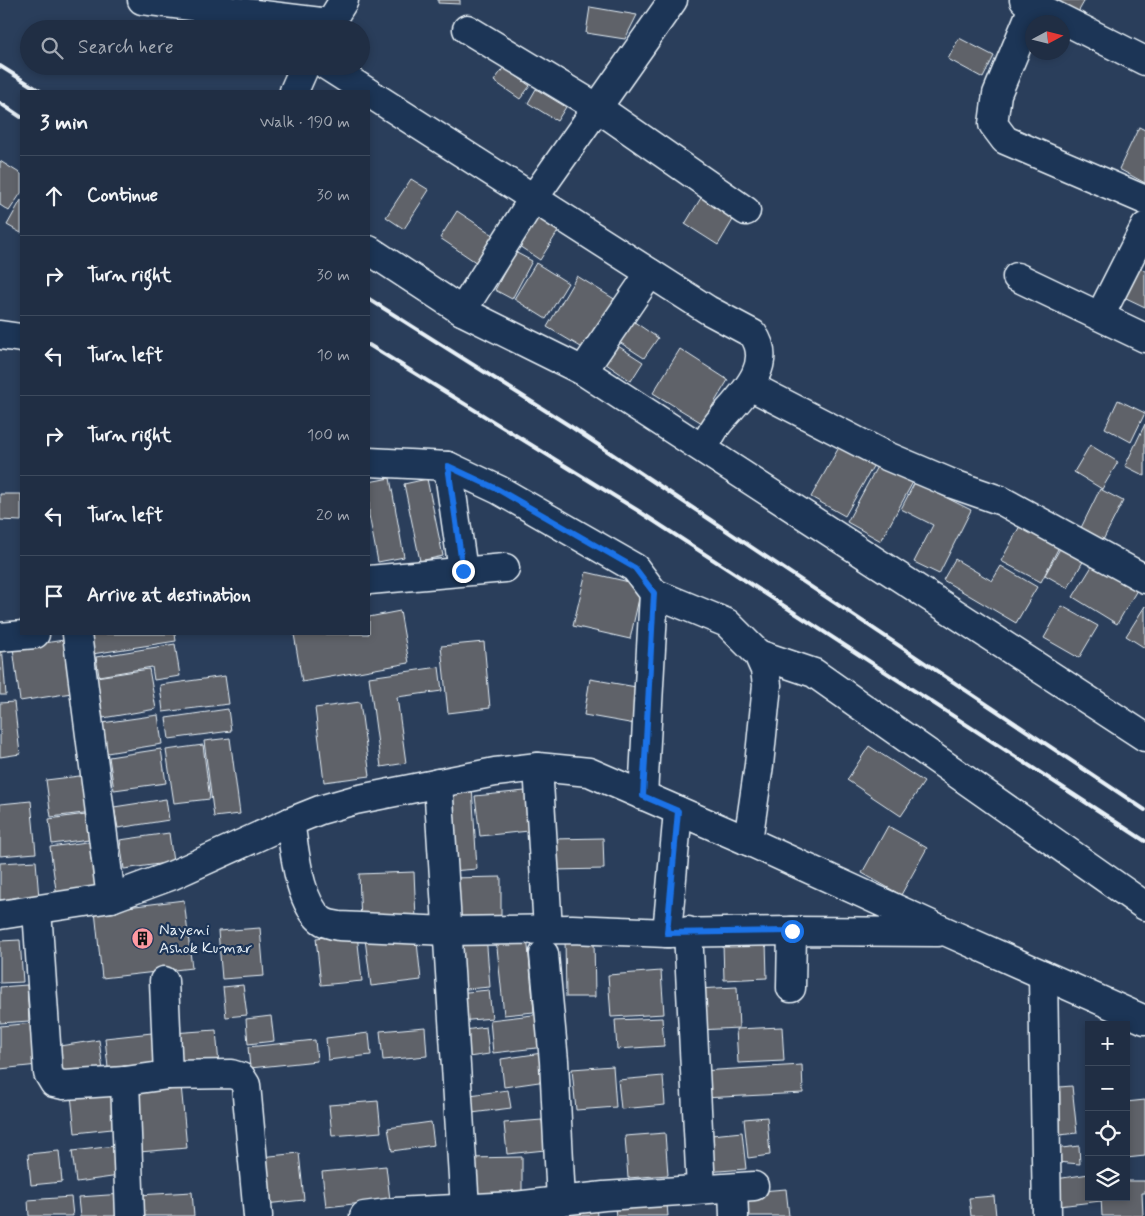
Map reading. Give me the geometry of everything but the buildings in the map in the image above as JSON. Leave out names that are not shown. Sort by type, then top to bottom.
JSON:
[{"type":"street","points":[[142,0],[285,20]]},
{"type":"street","points":[[332,20],[344,0]]},
{"type":"street","points":[[462,310],[533,198],[673,0]]},
{"type":"street","points":[[1145,61],[1031,2],[997,94],[993,124],[1005,140],[1145,200]]},
{"type":"street","points":[[467,29],[598,108],[746,211]]},
{"type":"street","points":[[294,90],[301,75]]},
{"type":"street","points":[[341,75],[364,90]]},
{"type":"street","points":[[370,94],[708,310],[753,334],[758,340],[760,357],[750,386],[718,423],[703,448]]},
{"type":"street","points":[[1100,316],[1145,227]]},
{"type":"street","points":[[370,251],[462,310],[583,371],[1145,737]]},
{"type":"street","points":[[583,371],[650,273]]},
{"type":"street","points":[[1017,277],[1145,338]]},
{"type":"street","points":[[0,335],[20,338]]},
{"type":"street","points":[[750,386],[882,454],[953,484],[1002,500],[1145,579]]},
{"type":"street","points":[[370,462],[448,466],[499,490],[635,568],[654,593],[727,623],[758,654],[765,670],[767,685],[759,765],[748,841]]},
{"type":"street","points":[[448,466],[463,571]]},
{"type":"street","points":[[370,580],[505,568]]},
{"type":"street","points":[[643,796],[654,593]]},
{"type":"street","points":[[0,637],[23,635]]},
{"type":"street","points":[[76,635],[111,898]]},
{"type":"street","points":[[758,654],[814,673],[1145,906]]},
{"type":"street","points":[[538,767],[561,1201]]},
{"type":"street","points":[[0,915],[111,898],[174,875],[290,822],[320,810],[355,800],[494,772],[538,767],[589,772],[748,841],[1145,1020]]},
{"type":"street","points":[[438,783],[465,1208]]},
{"type":"street","points":[[678,811],[677,932],[701,1188]]},
{"type":"street","points":[[290,822],[302,885],[313,911],[323,922],[339,926],[447,931],[546,942],[677,932],[947,932]]},
{"type":"street","points":[[37,910],[48,1073],[54,1083],[64,1085],[124,1082],[168,1075],[231,1074],[241,1077],[246,1085],[258,1216]]},
{"type":"street","points":[[791,988],[792,931]]},
{"type":"street","points":[[1043,975],[1047,1216]]},
{"type":"street","points":[[164,981],[168,1075]]},
{"type":"street","points":[[124,1082],[130,1216]]},
{"type":"street","points":[[364,1216],[465,1208],[515,1211],[561,1201],[604,1206],[701,1188],[743,1187],[734,1216]]},
{"type":"railway","points":[[0,66],[38,90]]},
{"type":"railway","points":[[0,103],[20,116]]},
{"type":"railway","points":[[370,300],[570,426],[1145,810]]},
{"type":"railway","points":[[370,346],[637,510],[1145,841]]},
{"type":"place","name":"Nayeni Ashok Kumar","points":[[143,939]]},
{"type":"route","points":[[463,571],[448,466],[499,490],[635,568],[654,593],[643,796],[678,811],[667,933],[688,931],[792,931]]}]
